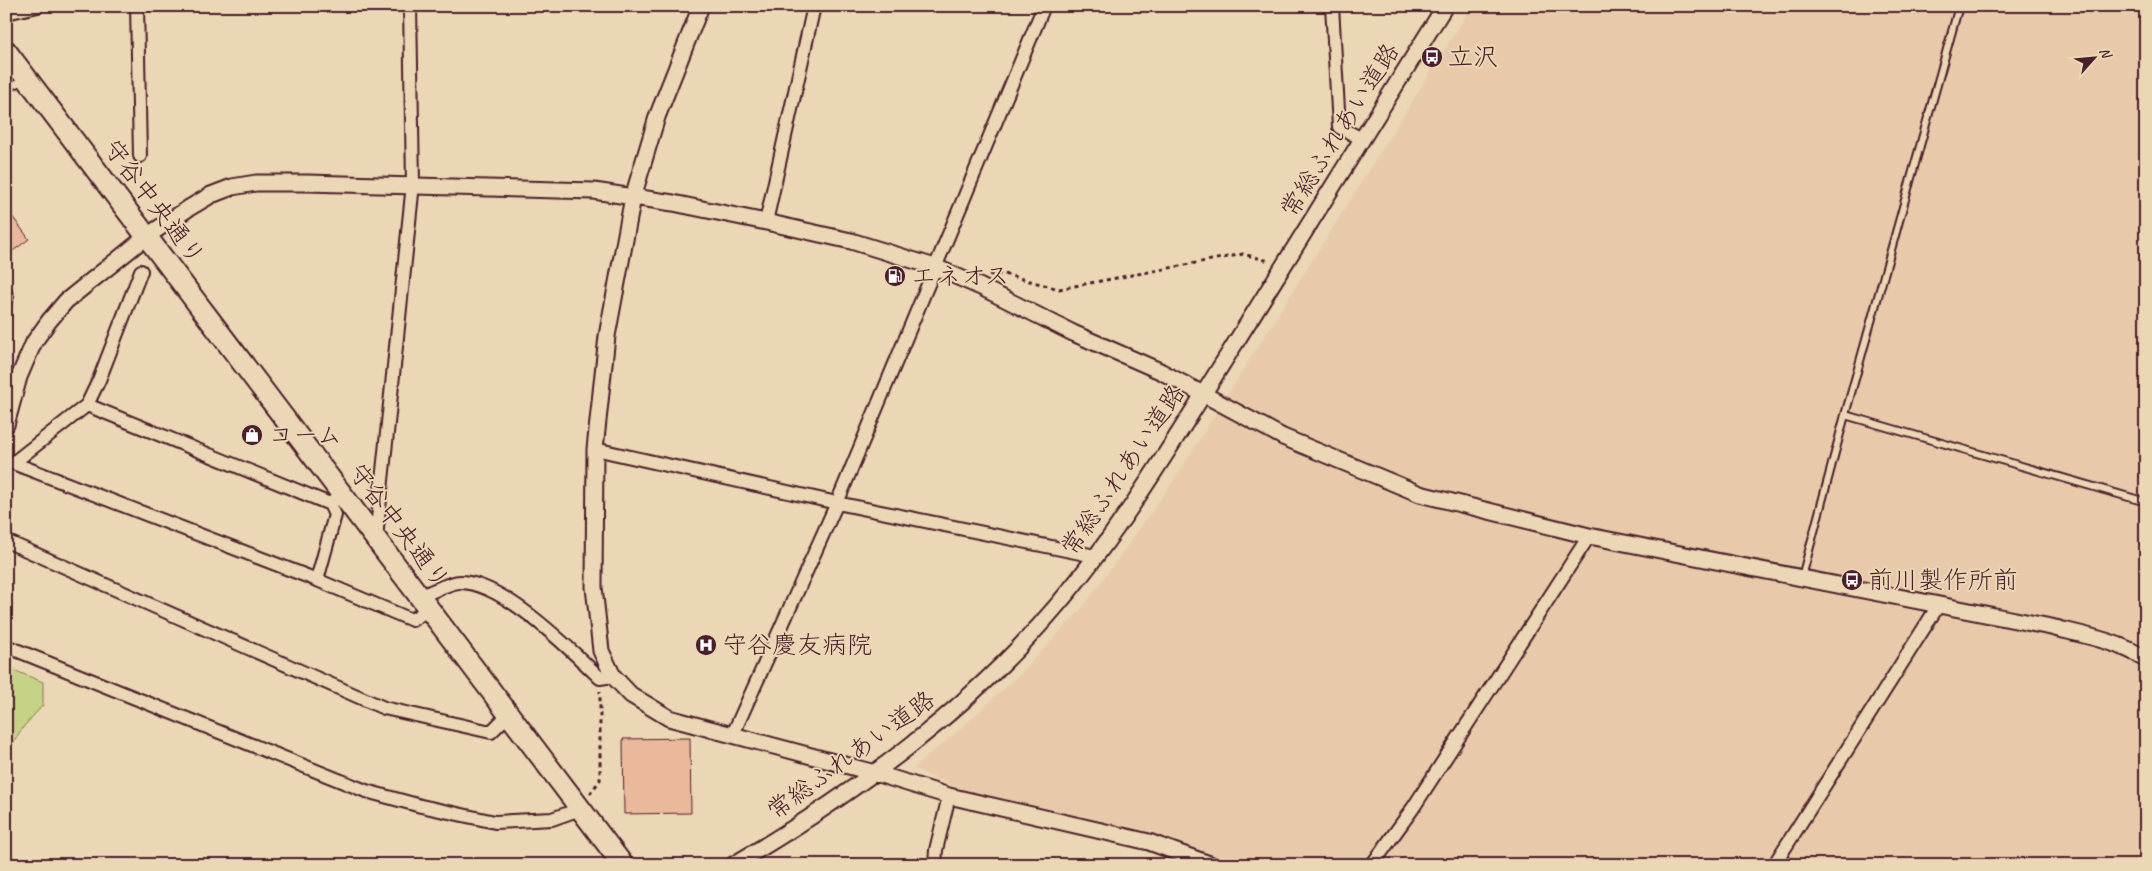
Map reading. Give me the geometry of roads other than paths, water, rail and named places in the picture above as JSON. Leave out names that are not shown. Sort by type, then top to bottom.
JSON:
[{"type":"main road","name":"守谷中央通り","points":[[6,51],[147,236],[336,499],[376,538],[623,865]]},
{"type":"street","points":[[6,13],[38,6]]},
{"type":"street","points":[[137,6],[140,156]]},
{"type":"street","points":[[376,538],[413,184],[410,6]]},
{"type":"street","points":[[606,677],[601,651],[594,587],[595,449],[607,336],[633,197],[657,117],[701,6]]},
{"type":"street","points":[[766,222],[814,6]]},
{"type":"street","points":[[733,734],[837,502],[1044,6]]},
{"type":"street","points":[[1332,6],[1339,127],[1362,139]]},
{"type":"street","name":"常総ふれあい道路","points":[[733,865],[816,814],[875,773],[939,723],[1011,654],[1059,603],[1096,556],[1140,494],[1445,6]]},
{"type":"street","points":[[6,425],[19,377],[34,342],[49,321],[85,284],[147,236],[189,208],[232,187],[264,183],[413,184],[594,191],[674,203],[766,222],[851,241],[935,267],[981,287],[1073,333],[1160,371],[1283,436],[1420,494],[1589,536],[2050,627],[2095,638],[2135,652],[2146,659]]},
{"type":"street","points":[[10,462],[87,406],[141,271]]},
{"type":"street","points":[[87,406],[336,499],[335,516],[317,580]]},
{"type":"street","points":[[595,449],[1096,556]]},
{"type":"street","points":[[10,462],[317,580],[412,620],[424,603],[459,582],[480,586],[512,602],[550,630],[606,677],[669,718],[875,773],[949,796],[1148,842],[1212,865]]},
{"type":"street","points":[[1372,865],[1413,808],[1589,536]]},
{"type":"street","points":[[6,541],[384,708],[491,732],[508,715]]},
{"type":"street","points":[[1774,865],[1938,606]]},
{"type":"street","points":[[6,646],[376,793],[421,806],[495,822],[552,819],[580,809]]},
{"type":"street","points":[[935,865],[936,850],[949,796]]},
{"type":"lane","points":[[1802,577],[1959,6]]},
{"type":"lane","points":[[6,88],[28,80]]},
{"type":"lane","points":[[6,288],[10,297],[6,307]]},
{"type":"lane","points":[[1845,415],[2146,502]]},
{"type":"place","name":"立沢","points":[[1432,57]]},
{"type":"place","name":"エネオス","points":[[895,276]]},
{"type":"place","name":"コーム","points":[[252,435]]},
{"type":"place","name":"前川製作所前","points":[[1852,580]]},
{"type":"place","name":"守谷慶友病院","points":[[706,645]]}]
